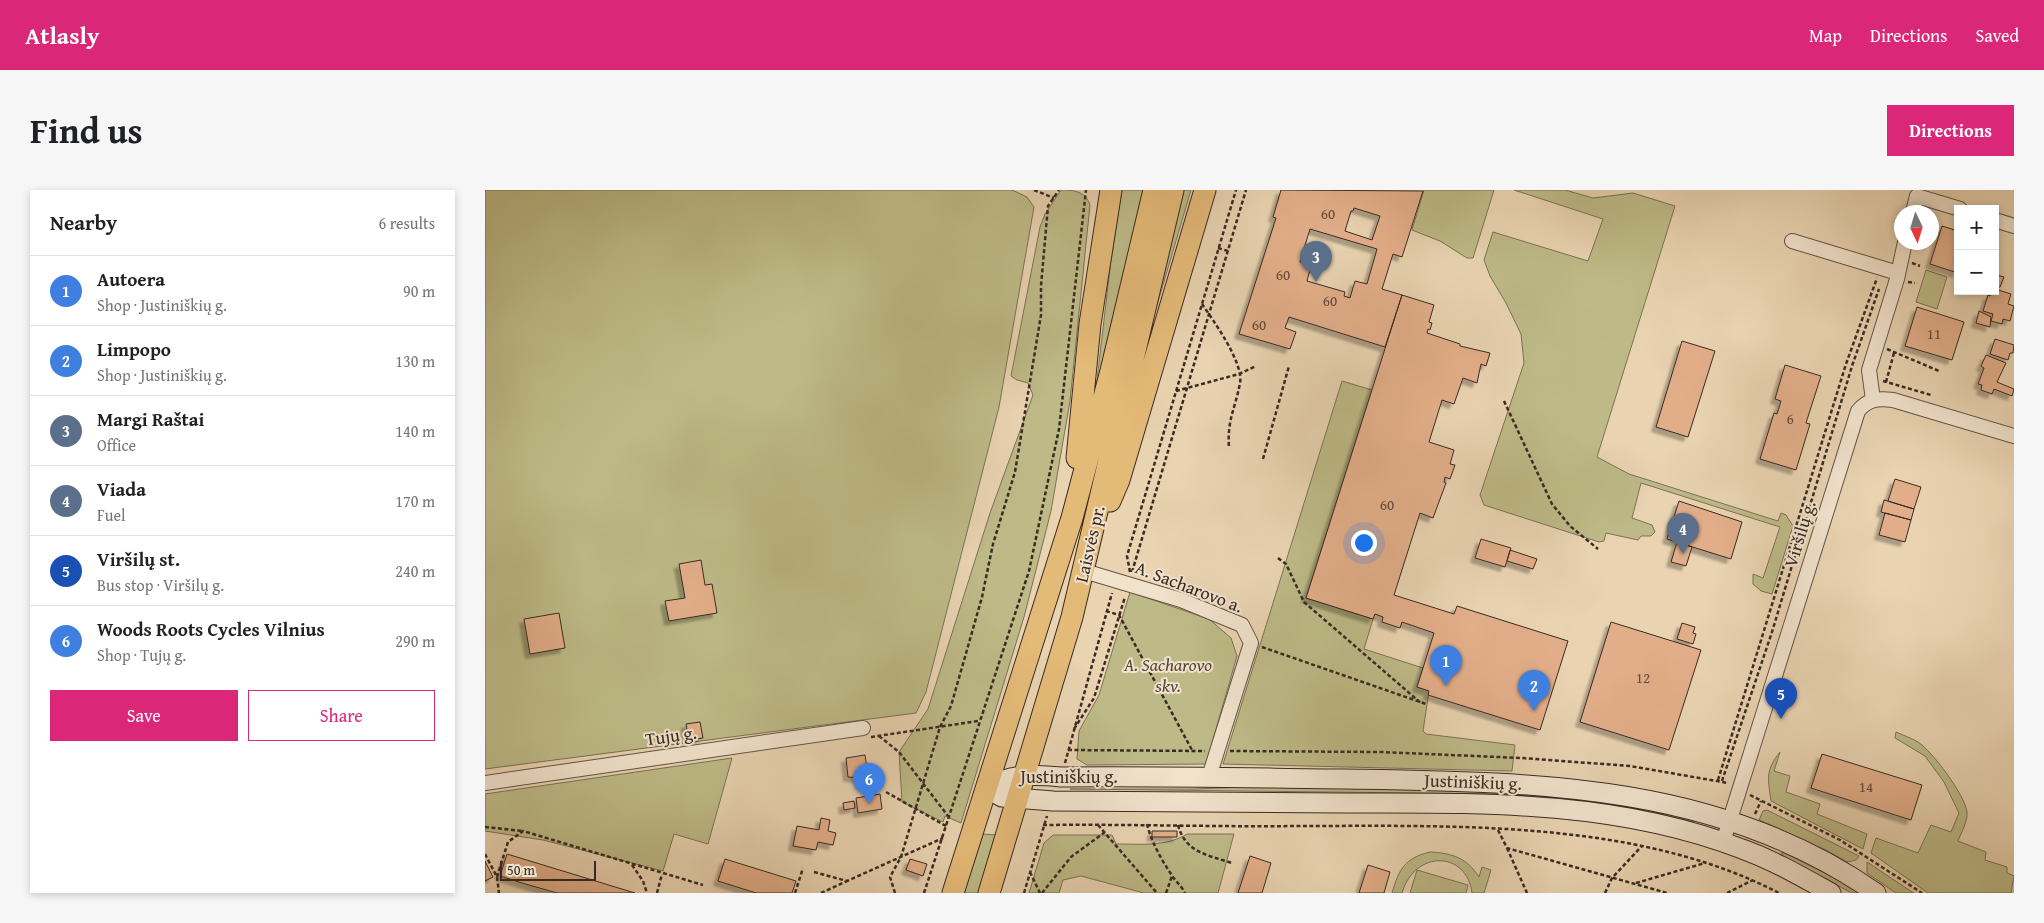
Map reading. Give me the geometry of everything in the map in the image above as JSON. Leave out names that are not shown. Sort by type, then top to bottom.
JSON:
[{"type":"main road","name":"Laisvės pr.","points":[[1072,518],[1090,324],[1111,190]]},
{"type":"main road","name":"Laisvės pr.","points":[[953,893],[1072,518],[1111,371],[1154,190]]},
{"type":"main road","name":"Laisvės pr.","points":[[989,893],[1019,798],[1084,571],[1173,190]]},
{"type":"main road","points":[[1090,542],[1119,480],[1205,190]]},
{"type":"main road","name":"Justiniškių g.","points":[[1831,893],[1763,857],[1723,842],[1640,819],[1586,810],[1493,803],[1053,801],[1002,797],[986,788],[997,781],[1026,774],[1465,781],[1570,788],[1665,803],[1731,820],[1796,847],[1853,877],[1876,893]]},
{"type":"street","points":[[1915,205],[1917,196],[1954,207]]},
{"type":"street","points":[[1999,221],[2014,226]]},
{"type":"street","points":[[1791,241],[1888,270]]},
{"type":"street","points":[[1900,250],[1888,270],[1877,344],[1868,376],[1873,400],[1893,400],[2014,436]]},
{"type":"street","name":"Viršilų g.","points":[[1723,842],[1854,421],[1865,403],[1873,400]]},
{"type":"street","name":"A. Sacharovo a.","points":[[1084,571],[1130,580],[1242,625],[1251,643]]},
{"type":"street","points":[[1209,777],[1251,643]]},
{"type":"street","name":"Tujų g.","points":[[485,783],[863,728]]},
{"type":"path","points":[[1034,190],[1054,198]]},
{"type":"path","points":[[895,893],[891,877],[901,857],[915,808],[925,785],[940,727],[951,706],[982,597],[993,544],[1015,472],[1041,316],[1041,286],[1049,206],[1059,190]]},
{"type":"path","points":[[924,893],[947,826],[948,817],[978,722],[1029,570],[1042,517],[1059,429],[1086,190]]},
{"type":"path","points":[[1130,580],[1127,556],[1236,190]]},
{"type":"path","points":[[1130,580],[1112,591],[1074,730],[1094,698],[1130,580],[1209,314],[1247,190]]},
{"type":"path","points":[[1218,248],[1228,251]]},
{"type":"path","points":[[1722,781],[1772,632],[1851,371],[1888,270]]},
{"type":"path","points":[[1718,780],[1846,364],[1888,270]]},
{"type":"path","points":[[1201,304],[1226,340],[1241,381],[1228,427],[1229,448]]},
{"type":"path","points":[[1877,344],[1939,371]]},
{"type":"path","points":[[1887,375],[1894,353]]},
{"type":"path","points":[[1176,391],[1239,374],[1256,366]]},
{"type":"path","points":[[1263,459],[1289,366]]},
{"type":"path","points":[[1851,371],[1931,395]]},
{"type":"path","points":[[1504,401],[1552,504],[1570,526],[1598,549]]},
{"type":"path","points":[[1251,643],[1424,704],[1304,602],[1286,564],[1278,558]]},
{"type":"path","points":[[1106,611],[1119,615],[1193,750]]},
{"type":"path","points":[[948,817],[899,752],[879,736],[978,722]]},
{"type":"path","points":[[886,792],[947,826]]},
{"type":"path","points":[[1147,824],[1149,834],[1172,876],[1184,892],[1189,893]]},
{"type":"path","points":[[1043,825],[1372,826],[1550,832],[1641,846],[1707,862],[1753,880],[1779,893]]},
{"type":"path","points":[[1098,825],[1157,893]]},
{"type":"path","points":[[1177,825],[1181,835],[1194,851],[1232,863]]},
{"type":"path","points":[[485,827],[523,831],[703,885]]},
{"type":"path","points":[[1498,830],[1527,893]]},
{"type":"path","points":[[497,877],[509,842],[523,831]]},
{"type":"path","points":[[1030,871],[1041,893],[1071,856],[1105,832]]},
{"type":"path","points":[[821,893],[943,838]]},
{"type":"path","points":[[1605,893],[1611,878],[1641,846]]},
{"type":"path","points":[[1507,848],[1667,893]]},
{"type":"path","points":[[485,854],[497,877],[499,893]]},
{"type":"path","points":[[1634,884],[1707,862]]},
{"type":"path","points":[[631,864],[643,881],[647,893]]},
{"type":"path","points":[[795,893],[803,868]]},
{"type":"path","points":[[814,872],[847,881]]},
{"type":"path","points":[[657,893],[663,874]]},
{"type":"path","points":[[1166,893],[1172,876]]},
{"type":"path","points":[[1727,893],[1753,880]]},
{"type":"green space","points":[[485,190],[1012,190],[1027,197],[1034,207],[999,407],[926,692],[916,713],[485,769]]},
{"type":"green space","points":[[1061,190],[1079,192],[1088,200],[1090,205],[1070,401],[1051,511],[1024,617],[961,823],[945,816],[943,822],[902,802],[899,752],[928,709],[990,513],[1033,395],[1028,383],[1011,376],[1040,227],[1045,214]]},
{"type":"green space","points":[[1122,190],[1143,190],[1095,397],[1111,260]]},
{"type":"green space","points":[[1183,190],[1191,190],[1155,312]]},
{"type":"green space","points":[[1424,190],[1494,190],[1473,258],[1467,258],[1440,241],[1412,230]]},
{"type":"green space","points":[[1514,190],[1565,190],[1593,198],[1633,193],[1675,206],[1597,457],[1629,474],[1778,521],[1781,513],[1786,515],[1793,526],[1772,594],[1761,591],[1753,584],[1753,574],[1763,578],[1780,527],[1641,483],[1632,518],[1652,525],[1655,532],[1651,536],[1641,536],[1638,540],[1606,533],[1604,541],[1599,542],[1484,505],[1480,495],[1524,363],[1521,334],[1490,276],[1484,260],[1493,232],[1588,261],[1603,219]]},
{"type":"green space","points":[[1926,270],[1947,277],[1937,309],[1916,302]]},
{"type":"green space","points":[[1342,381],[1372,390],[1306,598],[1373,619],[1364,649],[1423,668],[1417,687],[1429,691],[1423,731],[1426,734],[1515,745],[1512,771],[1223,764]]},
{"type":"green space","name":"A. Sacharovo skv.","points":[[1130,592],[1209,619],[1231,638],[1237,656],[1206,764],[1087,765],[1077,759],[1079,731],[1099,695]]},
{"type":"green space","points":[[1896,732],[1918,742],[1931,754],[1947,774],[1965,804],[1967,812],[1958,841],[1986,852],[1985,860],[2007,867],[2007,873],[2014,876],[2011,893],[1928,893],[1871,853],[1876,838],[1918,853],[1931,825],[1951,832],[1959,813],[1944,782],[1925,756],[1895,738]]},
{"type":"green space","points":[[1780,752],[1774,771],[1790,776],[1786,792],[1820,804],[1817,814],[1867,834],[1863,849],[1771,801],[1769,775],[1772,764]]},
{"type":"green space","points":[[732,758],[708,844],[674,834],[663,871],[543,840],[485,831],[485,794]]},
{"type":"green space","points":[[1274,786],[1417,787],[1605,800],[1696,819],[1695,822],[1601,802],[1502,794],[1070,789],[1193,789]]},
{"type":"green space","points":[[1767,810],[1859,856],[1856,860],[1847,862],[1826,850],[1759,820],[1763,811]]},
{"type":"green space","points":[[982,834],[998,835],[980,893],[963,893]]},
{"type":"green space","points":[[1187,834],[1234,834],[1218,893],[1144,893],[1081,876],[1063,880],[1059,893],[1029,893],[1044,843],[1053,835],[1112,835],[1116,844],[1143,844],[1162,843]]},
{"type":"green space","points":[[1430,852],[1452,855],[1464,861],[1479,877],[1482,867],[1491,870],[1484,893],[1472,893],[1468,879],[1461,869],[1451,863],[1440,861],[1429,863],[1418,869],[1409,879],[1402,893],[1392,893],[1397,877],[1404,866],[1421,854]]},
{"type":"green space","points":[[1782,852],[1845,883],[1860,893],[1852,893],[1782,857]]},
{"type":"green space","points":[[1867,862],[1914,893],[1896,893],[1867,873]]},
{"type":"green space","points":[[1417,870],[1468,885],[1466,893],[1410,893]]},
{"type":"building","points":[[1281,190],[1423,191],[1402,257],[1393,254],[1382,289],[1402,295],[1385,347],[1289,317],[1285,328],[1296,332],[1290,349],[1239,334],[1276,218],[1273,217]],"holes":[[[1354,208],[1380,216],[1372,240],[1345,231],[1351,211]],[[1310,229],[1377,249],[1367,284],[1355,281],[1350,298],[1344,296],[1345,292],[1307,281],[1311,266],[1300,262]]]},
{"type":"building","points":[[1942,226],[1954,230],[1954,272],[1930,264],[1934,250],[1939,250],[1939,236]]},
{"type":"building","points":[[1999,276],[2004,277],[1999,287]]},
{"type":"building","points":[[1999,290],[2011,294],[2008,304],[2014,306],[2010,321],[2003,319],[2002,324],[1991,321],[1993,314],[1983,311],[1988,295],[1999,295]]},
{"type":"building","points":[[1402,295],[1434,305],[1429,322],[1432,323],[1427,333],[1460,344],[1460,346],[1490,353],[1486,366],[1481,364],[1477,383],[1463,378],[1454,404],[1442,400],[1429,442],[1454,450],[1450,464],[1455,465],[1450,479],[1445,477],[1444,482],[1446,483],[1433,518],[1420,513],[1394,595],[1454,614],[1457,606],[1568,641],[1540,730],[1428,695],[1429,691],[1417,687],[1434,633],[1402,622],[1400,628],[1382,622],[1383,617],[1375,614],[1373,619],[1306,598]]},
{"type":"building","points":[[1917,307],[1964,322],[1952,360],[1905,346]]},
{"type":"building","points":[[1979,311],[1991,317],[1990,327],[1976,323]]},
{"type":"building","points":[[1995,339],[2014,345],[2013,353],[2010,353],[2008,360],[1990,354]]},
{"type":"building","points":[[1682,341],[1715,351],[1688,437],[1656,427]]},
{"type":"building","points":[[1986,355],[2006,363],[1997,382],[2014,389],[2012,396],[1994,389],[1992,394],[1981,390],[1982,385],[1978,384],[1984,368],[1981,366]]},
{"type":"building","points":[[1785,365],[1821,376],[1806,423],[1810,424],[1796,470],[1760,459],[1774,413],[1777,414],[1781,401],[1775,399]]},
{"type":"building","points":[[1895,479],[1921,487],[1914,509],[1888,501]]},
{"type":"building","points":[[1884,500],[1914,509],[1911,520],[1881,512]]},
{"type":"building","points":[[1679,501],[1742,522],[1731,559],[1667,539]]},
{"type":"building","points":[[1885,513],[1911,520],[1905,542],[1879,535]]},
{"type":"building","points":[[1481,539],[1511,548],[1505,567],[1475,558]]},
{"type":"building","points":[[1677,542],[1692,547],[1686,566],[1671,562]]},
{"type":"building","points":[[1510,550],[1537,559],[1533,569],[1507,561]]},
{"type":"building","points":[[701,560],[705,585],[712,584],[717,613],[669,621],[665,601],[685,598],[679,564]]},
{"type":"building","points":[[559,613],[565,648],[530,654],[524,619]]},
{"type":"building","points":[[1611,622],[1701,650],[1669,750],[1580,722]]},
{"type":"building","points":[[1682,623],[1695,627],[1693,633],[1696,634],[1693,644],[1677,639]]},
{"type":"building","points":[[700,722],[703,738],[689,740],[686,724]]},
{"type":"building","points":[[1822,754],[1922,785],[1911,820],[1811,788]]},
{"type":"building","points":[[865,755],[868,774],[862,775],[862,778],[848,777],[846,758]]},
{"type":"building","points":[[880,794],[882,809],[858,813],[856,798]]},
{"type":"building","points":[[854,801],[855,808],[844,810],[843,803]]},
{"type":"building","points":[[821,818],[830,820],[828,831],[836,833],[833,845],[818,842],[816,850],[793,846],[797,826],[819,830]]},
{"type":"building","points":[[1152,831],[1177,831],[1177,837],[1152,837]]},
{"type":"building","points":[[507,854],[635,893],[557,893],[522,883],[500,876]]},
{"type":"building","points":[[1250,856],[1271,863],[1262,893],[1238,893]]},
{"type":"building","points":[[725,859],[796,881],[792,893],[756,893],[718,881]]},
{"type":"building","points":[[910,859],[927,864],[923,876],[906,870]]},
{"type":"building","points":[[485,861],[493,877],[485,881]]},
{"type":"building","points":[[1368,865],[1390,872],[1384,893],[1359,893]]},
{"type":"place","name":"Margi Raštai","points":[[1316,282]]},
{"type":"place","name":"Viada","points":[[1683,554]]},
{"type":"place","name":"Autoera","points":[[1446,686]]},
{"type":"place","name":"Limpopo","points":[[1534,711]]},
{"type":"place","name":"Viršilų st.","points":[[1781,719]]},
{"type":"place","name":"Woods Roots Cycles Vilnius","points":[[869,804]]}]
